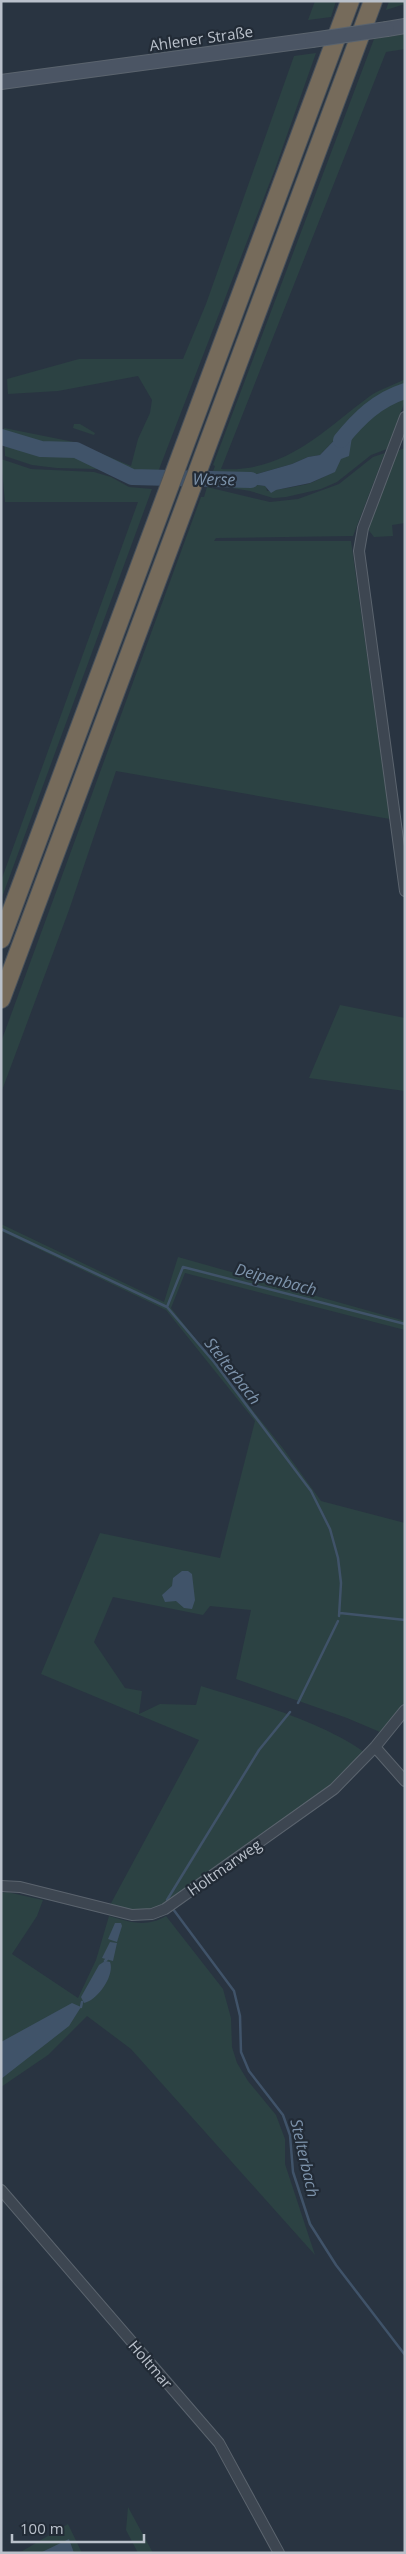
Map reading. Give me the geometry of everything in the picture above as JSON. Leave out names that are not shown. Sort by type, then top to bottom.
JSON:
[{"type":"highway","points":[[1,939],[350,1]]},
{"type":"highway","points":[[1,999],[373,1]]},
{"type":"main road","name":"Ahlener Straße","points":[[1,82],[405,26]]},
{"type":"street","points":[[405,417],[363,528],[359,551],[405,891]]},
{"type":"street","name":"Holtmarweg","points":[[1,1886],[20,1887],[132,1915],[152,1914],[165,1909],[334,1789],[375,1747],[405,1710]]},
{"type":"street","points":[[375,1747],[405,1781]]},
{"type":"street","name":"Holtmar","points":[[1,2190],[219,2443],[279,2553]]},
{"type":"green space","points":[[315,1],[336,1],[331,17],[308,20]]},
{"type":"green space","points":[[389,1],[405,1],[405,4],[386,10]]},
{"type":"green space","points":[[405,34],[405,49],[386,52],[221,469],[244,468],[265,464],[284,457],[319,436],[370,396],[405,379],[405,401],[387,449],[371,455],[337,482],[321,489],[273,498],[250,491],[208,484],[215,466],[213,465],[374,39]],"holes":[[[354,424],[334,472],[308,484],[267,491],[266,486],[235,482],[236,477],[257,474],[292,464],[308,457],[320,455],[348,426]]]},
{"type":"green space","points":[[316,53],[275,169],[153,485],[130,484],[113,473],[97,469],[32,465],[5,456],[4,428],[74,442],[131,466],[138,439],[150,413],[152,400],[138,376],[58,391],[8,394],[7,379],[79,359],[183,359],[206,304],[294,56]]},
{"type":"green space","points":[[74,424],[80,424],[95,433],[94,435],[73,428]]},
{"type":"green space","points":[[405,448],[405,523],[392,525],[393,536],[374,537],[367,528],[394,452]]},
{"type":"green space","points":[[385,453],[353,536],[216,538],[214,541],[351,541],[390,819],[116,771],[69,910],[1,1093],[1,1042],[201,497],[204,497],[207,487],[270,502],[298,499],[339,484],[373,457]]},
{"type":"green space","points":[[1,459],[31,469],[94,472],[111,477],[129,487],[152,489],[1,900],[1,881],[138,502],[5,502]]},
{"type":"green space","points":[[340,1005],[405,1018],[405,1091],[309,1078]]},
{"type":"green space","points":[[1,1224],[164,1302],[178,1257],[405,1321],[405,1330],[185,1273],[171,1308],[282,1447],[321,1501],[405,1523],[405,1702],[380,1732],[347,1718],[236,1679],[251,1610],[210,1606],[203,1615],[113,1597],[94,1642],[125,1688],[142,1691],[139,1714],[160,1704],[196,1705],[201,1686],[286,1713],[328,1731],[364,1752],[334,1784],[163,1906],[156,1909],[130,1911],[109,1907],[199,1740],[41,1674],[100,1533],[220,1558],[255,1421],[166,1310],[1,1231]]},
{"type":"green space","points":[[7,1892],[43,1900],[37,1916],[12,1954],[78,1998],[96,1960],[109,1916],[131,1922],[145,1923],[159,1920],[166,1916],[223,1989],[231,2018],[232,2047],[237,2063],[248,2081],[276,2115],[285,2139],[285,2164],[315,2255],[131,2049],[87,2016],[48,2055],[1,2087],[1,1893]]},
{"type":"green space","points":[[128,2507],[153,2553],[138,2553],[126,2530]]},
{"type":"green space","points":[[68,2524],[82,2553],[19,2553]]},
{"type":"water","points":[[354,424],[349,456],[341,459],[335,472],[310,483],[276,490],[271,493],[265,486],[231,481],[236,477],[257,474],[292,464],[308,457],[320,455],[348,426]]},
{"type":"water","points":[[182,1571],[188,1571],[192,1574],[195,1600],[192,1609],[184,1608],[176,1601],[165,1602],[162,1595],[172,1586],[173,1578]]},
{"type":"water","points":[[115,1923],[121,1923],[122,1926],[117,1942],[108,1939]]},
{"type":"water","points":[[110,1942],[117,1943],[113,1961],[102,1958]]},
{"type":"water","points":[[105,1961],[110,1962],[111,1967],[108,1980],[95,1997],[84,2003],[81,1997],[99,1965]]},
{"type":"water","points":[[72,2003],[81,2007],[69,2026],[1,2079],[1,2042]]},
{"type":"water","points":[[69,2539],[74,2553],[42,2553],[42,2552]]},
{"type":"waterway","name":"Werse","points":[[341,440],[369,411],[386,399],[405,391]]},
{"type":"waterway","name":"Werse","points":[[1,437],[41,449],[76,450],[132,477],[251,480]]},
{"type":"waterway","name":"Stelterbach","points":[[1,1229],[167,1307],[214,1362],[311,1491],[330,1529],[338,1558],[341,1583],[339,1616]]},
{"type":"waterway","name":"Deipenbach","points":[[167,1307],[183,1267],[405,1324]]},
{"type":"waterway","points":[[340,1613],[405,1620]]},
{"type":"waterway","name":"Stelterbach","points":[[298,1703],[338,1621]]},
{"type":"waterway","name":"Stelterbach","points":[[167,1900],[259,1750],[290,1712]]},
{"type":"waterway","name":"Stelterbach","points":[[173,1909],[234,1991],[240,2016],[241,2052],[249,2071],[283,2115],[290,2135],[293,2172],[310,2224],[336,2265],[405,2355]]},
{"type":"waterway","points":[[81,2007],[82,2002]]}]
